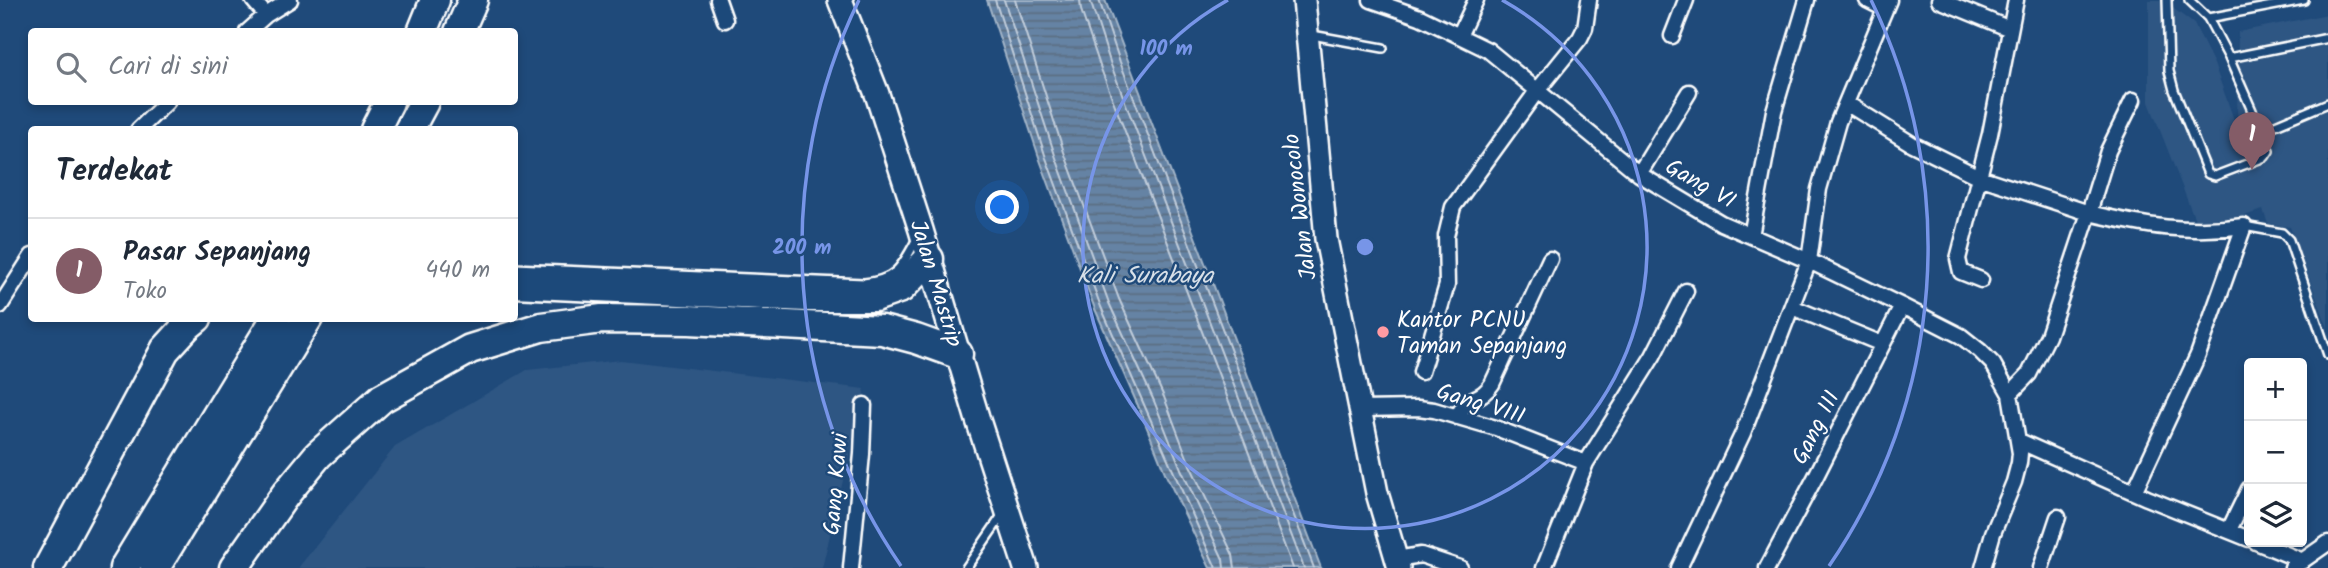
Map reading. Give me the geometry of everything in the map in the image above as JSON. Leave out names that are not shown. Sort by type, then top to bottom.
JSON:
[{"type":"highway","points":[[424,28],[435,0]]},
{"type":"highway","points":[[461,28],[473,0]]},
{"type":"highway","points":[[377,126],[387,105]]},
{"type":"highway","points":[[411,126],[422,105]]},
{"type":"highway","points":[[518,283],[806,297],[875,297],[901,288],[929,259]]},
{"type":"highway","points":[[234,568],[285,495],[318,454],[382,398],[470,349],[541,327],[602,318],[882,330],[958,354]]},
{"type":"highway","points":[[48,568],[165,350],[192,322]]},
{"type":"highway","points":[[124,568],[274,322]]},
{"type":"highway","points":[[155,568],[306,322]]},
{"type":"main road","name":"Jalan Mastrip","points":[[840,0],[877,94],[922,230],[1026,568]]},
{"type":"main road","name":"Jalan Wonocolo","points":[[1304,0],[1326,239],[1377,493],[1398,564]]},
{"type":"street","points":[[253,0],[266,15]]},
{"type":"street","points":[[251,28],[290,0]]},
{"type":"street","points":[[718,0],[726,20]]},
{"type":"street","name":"Gang VI","points":[[1371,0],[1420,17],[1488,50],[1639,174],[1721,223],[1809,261],[1961,336],[1993,364],[2010,394],[2019,441],[2020,463],[1993,533],[1983,568]]},
{"type":"street","points":[[1459,36],[1476,0]]},
{"type":"street","points":[[1421,372],[1447,285],[1446,236],[1453,208],[1537,91],[1580,38],[1585,28],[1590,0]]},
{"type":"street","points":[[1672,36],[1686,0]]},
{"type":"street","points":[[1751,236],[1774,111],[1807,0]]},
{"type":"street","points":[[1679,568],[1743,433],[1809,261],[1819,189],[1838,122],[1887,5],[1867,0]]},
{"type":"street","points":[[1939,0],[2010,29]]},
{"type":"street","points":[[1982,280],[1961,272],[1958,264],[1990,134],[2017,0]]},
{"type":"street","points":[[1639,174],[1689,92]]},
{"type":"street","points":[[2010,394],[2029,374],[2048,336],[2108,151],[2133,100]]},
{"type":"street","points":[[1846,103],[1912,144],[1979,177],[2089,213],[2149,227],[2216,230],[2244,226],[2198,355],[2134,492]]},
{"type":"street","points":[[142,126],[164,105]]},
{"type":"street","points":[[1457,416],[1470,398],[1485,394],[1492,384],[1550,259]]},
{"type":"street","points":[[0,306],[28,262]]},
{"type":"street","points":[[1544,568],[1586,463],[1661,342],[1685,291]]},
{"type":"street","name":"Gang III","points":[[1767,568],[1902,306]]},
{"type":"street","points":[[1792,307],[1882,344]]},
{"type":"street","name":"Gang Kawi","points":[[851,568],[864,405]]},
{"type":"street","name":"Gang VIII","points":[[1360,409],[1418,408],[1457,416],[1586,463]]},
{"type":"street","points":[[2019,441],[2244,537]]},
{"type":"street","points":[[2229,530],[2244,499]]},
{"type":"street","points":[[2041,568],[2058,517]]},
{"type":"street","points":[[2266,547],[2298,564],[2328,542]]},
{"type":"street","points":[[1398,564],[1422,555],[1460,568]]},
{"type":"lane","points":[[2167,0],[2169,71],[2174,90],[2208,174],[2216,176],[2265,157],[2269,151],[2208,18],[2189,0]]},
{"type":"lane","points":[[2208,18],[2304,0]]},
{"type":"lane","points":[[1308,35],[1383,48]]},
{"type":"lane","points":[[2228,58],[2328,38]]},
{"type":"lane","points":[[2261,131],[2328,103]]},
{"type":"lane","points":[[2244,226],[2282,233],[2289,240],[2328,355]]},
{"type":"lane","points":[[518,268],[864,283],[882,281],[900,269],[922,230]]},
{"type":"lane","points":[[966,568],[1007,508]]},
{"type":"shaded area","points":[[2149,0],[2162,0],[2194,24],[2214,64],[2237,128],[2238,32],[2328,14],[2328,328],[2290,227],[2268,224],[2263,210],[2199,230],[2149,102]]},
{"type":"shaded area","points":[[621,360],[865,389],[822,568],[298,568],[395,447],[527,370]]},
{"type":"water","name":"Kali Surabaya","points":[[987,0],[1105,0],[1321,568],[1210,568],[1166,475],[1095,309],[1040,160]]},
{"type":"place","name":"Pasar Sepanjang","points":[[2252,170]]},
{"type":"place","name":"Kantor PCNU Taman Sepanjang","points":[[1383,332]]}]
